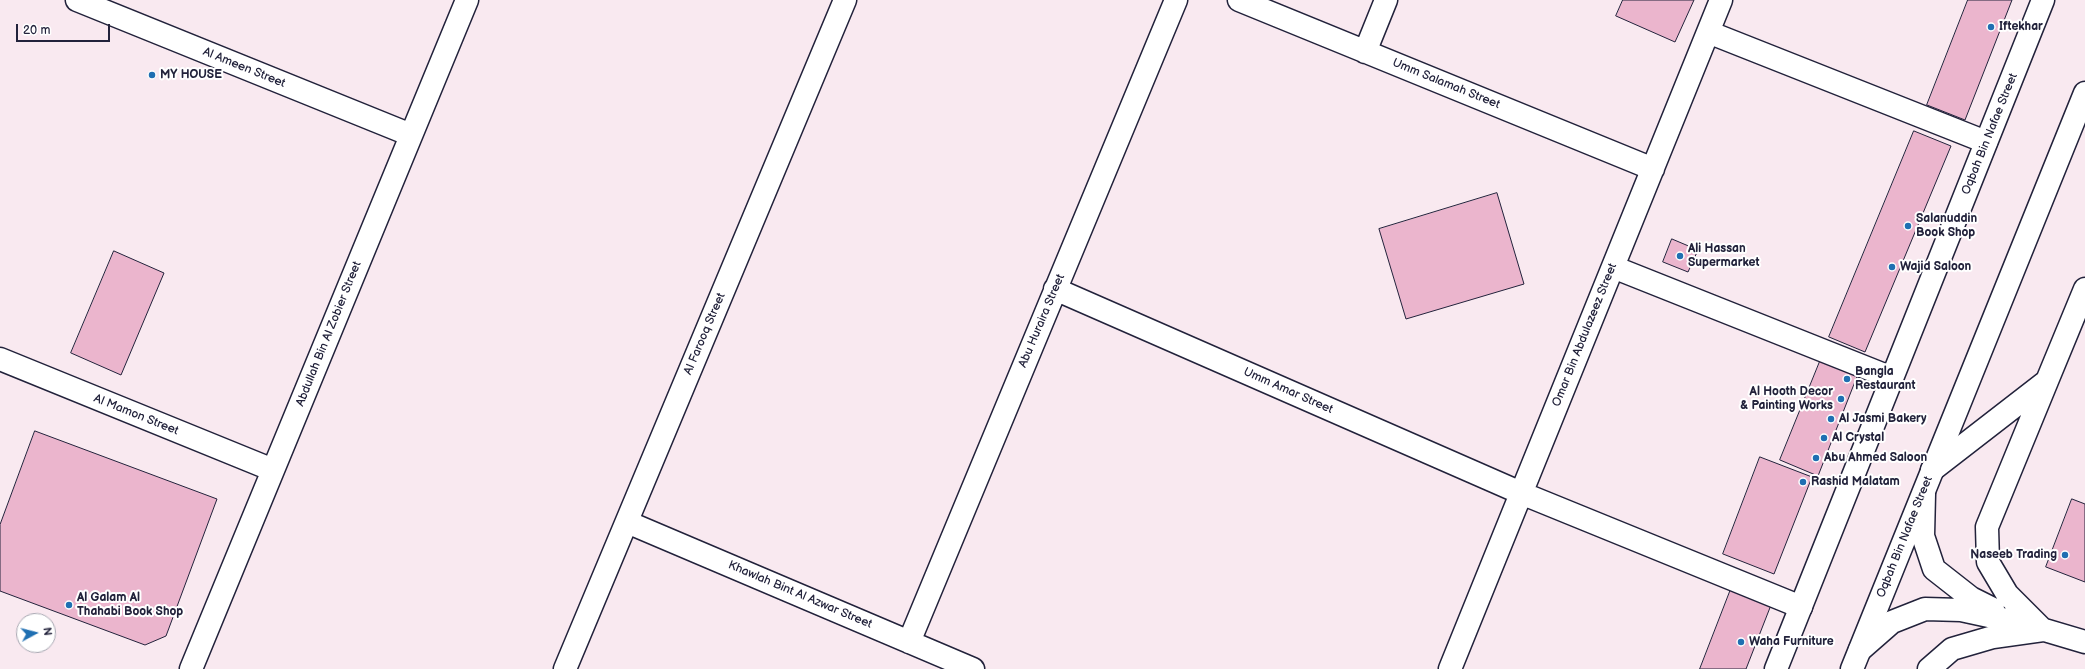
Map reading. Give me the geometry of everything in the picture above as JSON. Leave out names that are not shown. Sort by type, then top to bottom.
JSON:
[{"type":"street","name":"Al Ameen Street","points":[[77,0],[411,135]]},
{"type":"street","name":"Abdullah Bin Al Zobier Street","points":[[191,669],[467,0]]},
{"type":"street","name":"Al Farooq Street","points":[[565,669],[845,0]]},
{"type":"street","name":"Abu Huraira Street","points":[[909,642],[1176,0]]},
{"type":"street","name":"Umm Salamah Street","points":[[1239,0],[1653,169]]},
{"type":"street","points":[[1365,52],[1386,0]]},
{"type":"street","name":"Omar Bin Abdulazeez Street","points":[[1457,667],[1521,493],[1721,0]]},
{"type":"street","name":"Oqbah Bin Nafae Street","points":[[1776,669],[2043,0]]},
{"type":"street","points":[[1708,32],[1986,142]]},
{"type":"street","name":"Oqbah Bin Nafae Street","points":[[1856,659],[2085,93]]},
{"type":"street","points":[[1613,267],[1892,378]]},
{"type":"street","name":"Umm Amar Street","points":[[1055,289],[1521,493],[1801,607]]},
{"type":"street","points":[[2043,630],[2007,594],[1988,562],[1987,527],[2085,289]]},
{"type":"street","name":"Al Mamon Street","points":[[0,359],[273,470]]},
{"type":"street","points":[[1932,470],[2047,381]]},
{"type":"street","points":[[1924,490],[1923,536],[1934,569],[1971,598],[2021,623]]},
{"type":"street","name":"Khawlah Bint Al Azwar Street","points":[[626,522],[972,669]]},
{"type":"street","points":[[1856,659],[1892,622],[1925,609],[1961,610],[2021,623],[2085,642]]},
{"type":"street","points":[[1929,669],[1952,650],[1993,637],[2043,630]]},
{"type":"building","points":[[1623,0],[1694,0],[1675,42],[1616,16]]},
{"type":"building","points":[[1968,0],[2012,0],[1965,120],[1927,105]]},
{"type":"building","points":[[1914,131],[1951,146],[1865,352],[1829,337]]},
{"type":"building","points":[[1497,193],[1524,284],[1406,319],[1379,229]]},
{"type":"building","name":"Ali Hassan Supermarket","points":[[1672,239],[1698,250],[1688,272],[1663,262]]},
{"type":"building","points":[[114,251],[164,273],[121,375],[71,353]]},
{"type":"building","points":[[1821,359],[1858,374],[1818,476],[1780,460]]},
{"type":"building","points":[[35,431],[217,499],[166,636],[145,645],[0,591],[0,525]]},
{"type":"building","points":[[1760,457],[1812,477],[1774,574],[1723,554]]},
{"type":"building","points":[[2072,499],[2085,504],[2085,582],[2046,567]]},
{"type":"building","points":[[1731,589],[1771,605],[1746,669],[1700,669]]},
{"type":"place","name":"Iftekhar","points":[[1991,27]]},
{"type":"place","name":"MY HOUSE","points":[[152,75]]},
{"type":"place","name":"Salanuddin Book Shop","points":[[1908,226]]},
{"type":"place","name":"Ali Hassan Supermarket","points":[[1680,256]]},
{"type":"place","name":"Wajid Saloon","points":[[1892,267]]},
{"type":"place","name":"Bangla Restaurant","points":[[1847,379]]},
{"type":"place","name":"Al Hooth Decor & Painting Works","points":[[1841,399]]},
{"type":"place","name":"Al Jasmi Bakery","points":[[1831,419]]},
{"type":"place","name":"Al Crystal","points":[[1824,438]]},
{"type":"place","name":"Abu Ahmed Saloon","points":[[1816,458]]},
{"type":"place","name":"Rashid Malatam","points":[[1803,482]]},
{"type":"place","name":"Naseeb Trading","points":[[2065,555]]},
{"type":"place","name":"Al Galam Al Thahabi Book Shop","points":[[69,605]]},
{"type":"place","name":"Waha Furniture","points":[[1741,642]]}]
